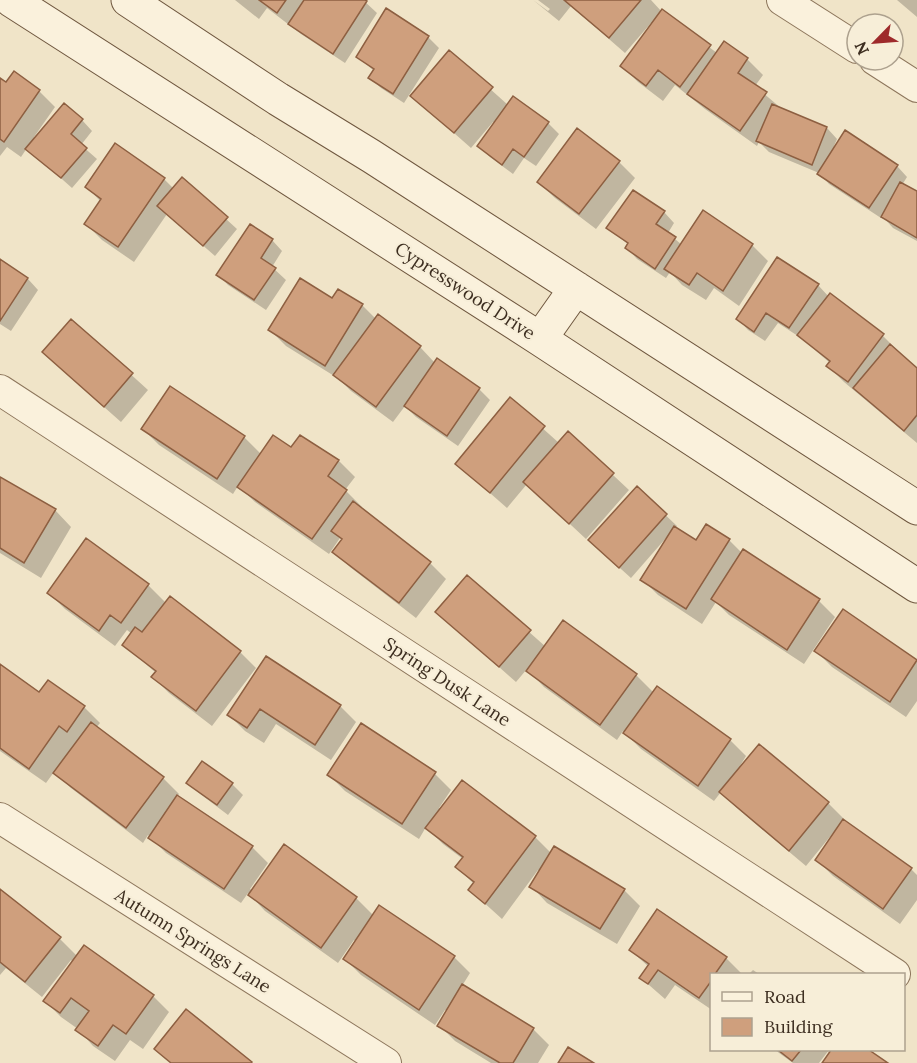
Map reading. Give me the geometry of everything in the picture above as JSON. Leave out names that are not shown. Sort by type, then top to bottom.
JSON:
[{"type":"main road","name":"Cypresswood Drive","points":[[11,0],[540,339],[917,586]]},
{"type":"main road","points":[[128,0],[278,99],[372,156],[917,508]]},
{"type":"main road","points":[[540,339],[576,288]]},
{"type":"street","points":[[782,0],[845,40]]},
{"type":"street","points":[[894,72],[917,87]]},
{"type":"street","name":"Spring Dusk Lane","points":[[0,390],[892,973]]},
{"type":"street","name":"Autumn Springs Lane","points":[[0,818],[386,1063]]},
{"type":"building","points":[[259,0],[286,0],[277,13]]},
{"type":"building","points":[[304,0],[367,1],[333,54],[288,24]]},
{"type":"building","points":[[564,0],[641,0],[609,38]]},
{"type":"building","points":[[386,8],[429,36],[393,94],[368,78],[374,69],[356,57]]},
{"type":"building","points":[[662,9],[711,45],[680,87],[658,70],[646,86],[620,66]]},
{"type":"building","points":[[724,41],[748,58],[738,73],[767,92],[740,131],[687,94]]},
{"type":"building","points":[[449,50],[493,87],[454,133],[410,96]]},
{"type":"building","points":[[14,71],[40,90],[4,142],[0,139],[0,78],[6,82]]},
{"type":"building","points":[[513,96],[549,122],[524,157],[513,149],[502,165],[477,146]]},
{"type":"building","points":[[64,103],[83,119],[71,134],[87,148],[61,178],[25,149]]},
{"type":"building","points":[[772,104],[827,127],[812,165],[756,141]]},
{"type":"building","points":[[577,128],[620,161],[579,214],[537,182]]},
{"type":"building","points":[[845,130],[898,165],[869,208],[817,174]]},
{"type":"building","points":[[115,143],[165,178],[118,247],[84,224],[101,199],[85,187]]},
{"type":"building","points":[[182,177],[228,217],[203,246],[157,206]]},
{"type":"building","points":[[900,182],[917,191],[917,238],[881,217]]},
{"type":"building","points":[[633,190],[665,211],[656,224],[676,237],[655,269],[625,248],[628,243],[606,228]]},
{"type":"building","points":[[703,210],[753,244],[723,291],[697,273],[689,285],[664,269]]},
{"type":"building","points":[[250,224],[273,239],[261,258],[276,268],[254,300],[216,275]]},
{"type":"building","points":[[777,257],[819,284],[789,328],[766,313],[754,332],[736,319]]},
{"type":"building","points":[[0,259],[28,278],[0,321]]},
{"type":"building","points":[[300,278],[332,298],[338,289],[363,304],[325,366],[268,330]]},
{"type":"building","points":[[830,293],[884,334],[848,382],[826,366],[830,361],[797,335]]},
{"type":"building","points":[[378,314],[421,346],[376,407],[333,375]]},
{"type":"building","points":[[71,319],[133,373],[104,407],[42,352]]},
{"type":"building","points":[[890,344],[917,368],[917,415],[904,431],[853,388]]},
{"type":"building","points":[[437,358],[480,388],[447,436],[404,406]]},
{"type":"building","points":[[170,386],[245,436],[217,479],[141,429]]},
{"type":"building","points":[[510,397],[545,426],[490,493],[455,464]]},
{"type":"building","points":[[568,431],[614,473],[569,524],[523,482]]},
{"type":"building","points":[[273,435],[291,447],[300,435],[339,460],[328,476],[347,490],[312,539],[237,487]]},
{"type":"building","points":[[0,477],[56,509],[24,563],[0,548]]},
{"type":"building","points":[[637,486],[667,514],[619,568],[588,540]]},
{"type":"building","points":[[353,501],[431,562],[399,603],[332,552],[342,539],[331,531]]},
{"type":"building","points":[[706,524],[730,539],[686,609],[640,580],[674,526],[696,540]]},
{"type":"building","points":[[86,538],[149,584],[121,623],[110,615],[99,631],[47,593]]},
{"type":"building","points":[[743,549],[820,599],[787,650],[711,599]]},
{"type":"building","points":[[467,575],[531,630],[499,667],[435,612]]},
{"type":"building","points":[[170,596],[241,651],[196,711],[151,677],[156,671],[122,645],[135,627],[142,632]]},
{"type":"building","points":[[843,609],[917,660],[890,702],[814,651]]},
{"type":"building","points":[[563,620],[637,674],[600,725],[526,671]]},
{"type":"building","points":[[266,656],[341,705],[315,745],[260,709],[247,728],[227,715]]},
{"type":"building","points":[[0,664],[39,692],[48,680],[85,706],[67,732],[59,726],[29,769],[0,748]]},
{"type":"building","points":[[657,686],[731,739],[698,786],[623,733]]},
{"type":"building","points":[[91,722],[164,777],[126,828],[53,773]]},
{"type":"building","points":[[361,723],[436,772],[402,824],[327,775]]},
{"type":"building","points":[[759,744],[829,802],[789,851],[719,792]]},
{"type":"building","points":[[202,761],[233,783],[217,805],[186,783]]},
{"type":"building","points":[[462,780],[536,836],[485,904],[468,890],[474,882],[455,867],[463,857],[425,828]]},
{"type":"building","points":[[177,795],[253,846],[224,889],[148,838]]},
{"type":"building","points":[[843,819],[912,868],[883,909],[815,860]]},
{"type":"building","points":[[284,844],[357,897],[321,948],[248,895]]},
{"type":"building","points":[[554,846],[625,889],[600,929],[529,887]]},
{"type":"building","points":[[0,889],[61,937],[25,982],[0,962]]},
{"type":"building","points":[[379,905],[455,956],[419,1010],[343,959]]},
{"type":"building","points":[[657,909],[727,957],[716,973],[710,973],[710,983],[699,998],[658,970],[648,984],[639,978],[649,964],[629,950]]},
{"type":"building","points":[[84,945],[154,995],[126,1034],[113,1025],[98,1046],[75,1030],[89,1011],[71,998],[60,1013],[43,1001]]},
{"type":"building","points":[[462,984],[534,1028],[513,1063],[500,1063],[437,1026]]},
{"type":"building","points":[[186,1009],[252,1062],[171,1063],[154,1049]]},
{"type":"building","points":[[568,1047],[594,1063],[558,1063]]},
{"type":"building","points":[[779,1051],[800,1051],[792,1061]]},
{"type":"building","points":[[830,1051],[870,1051],[888,1063],[822,1063]]}]
